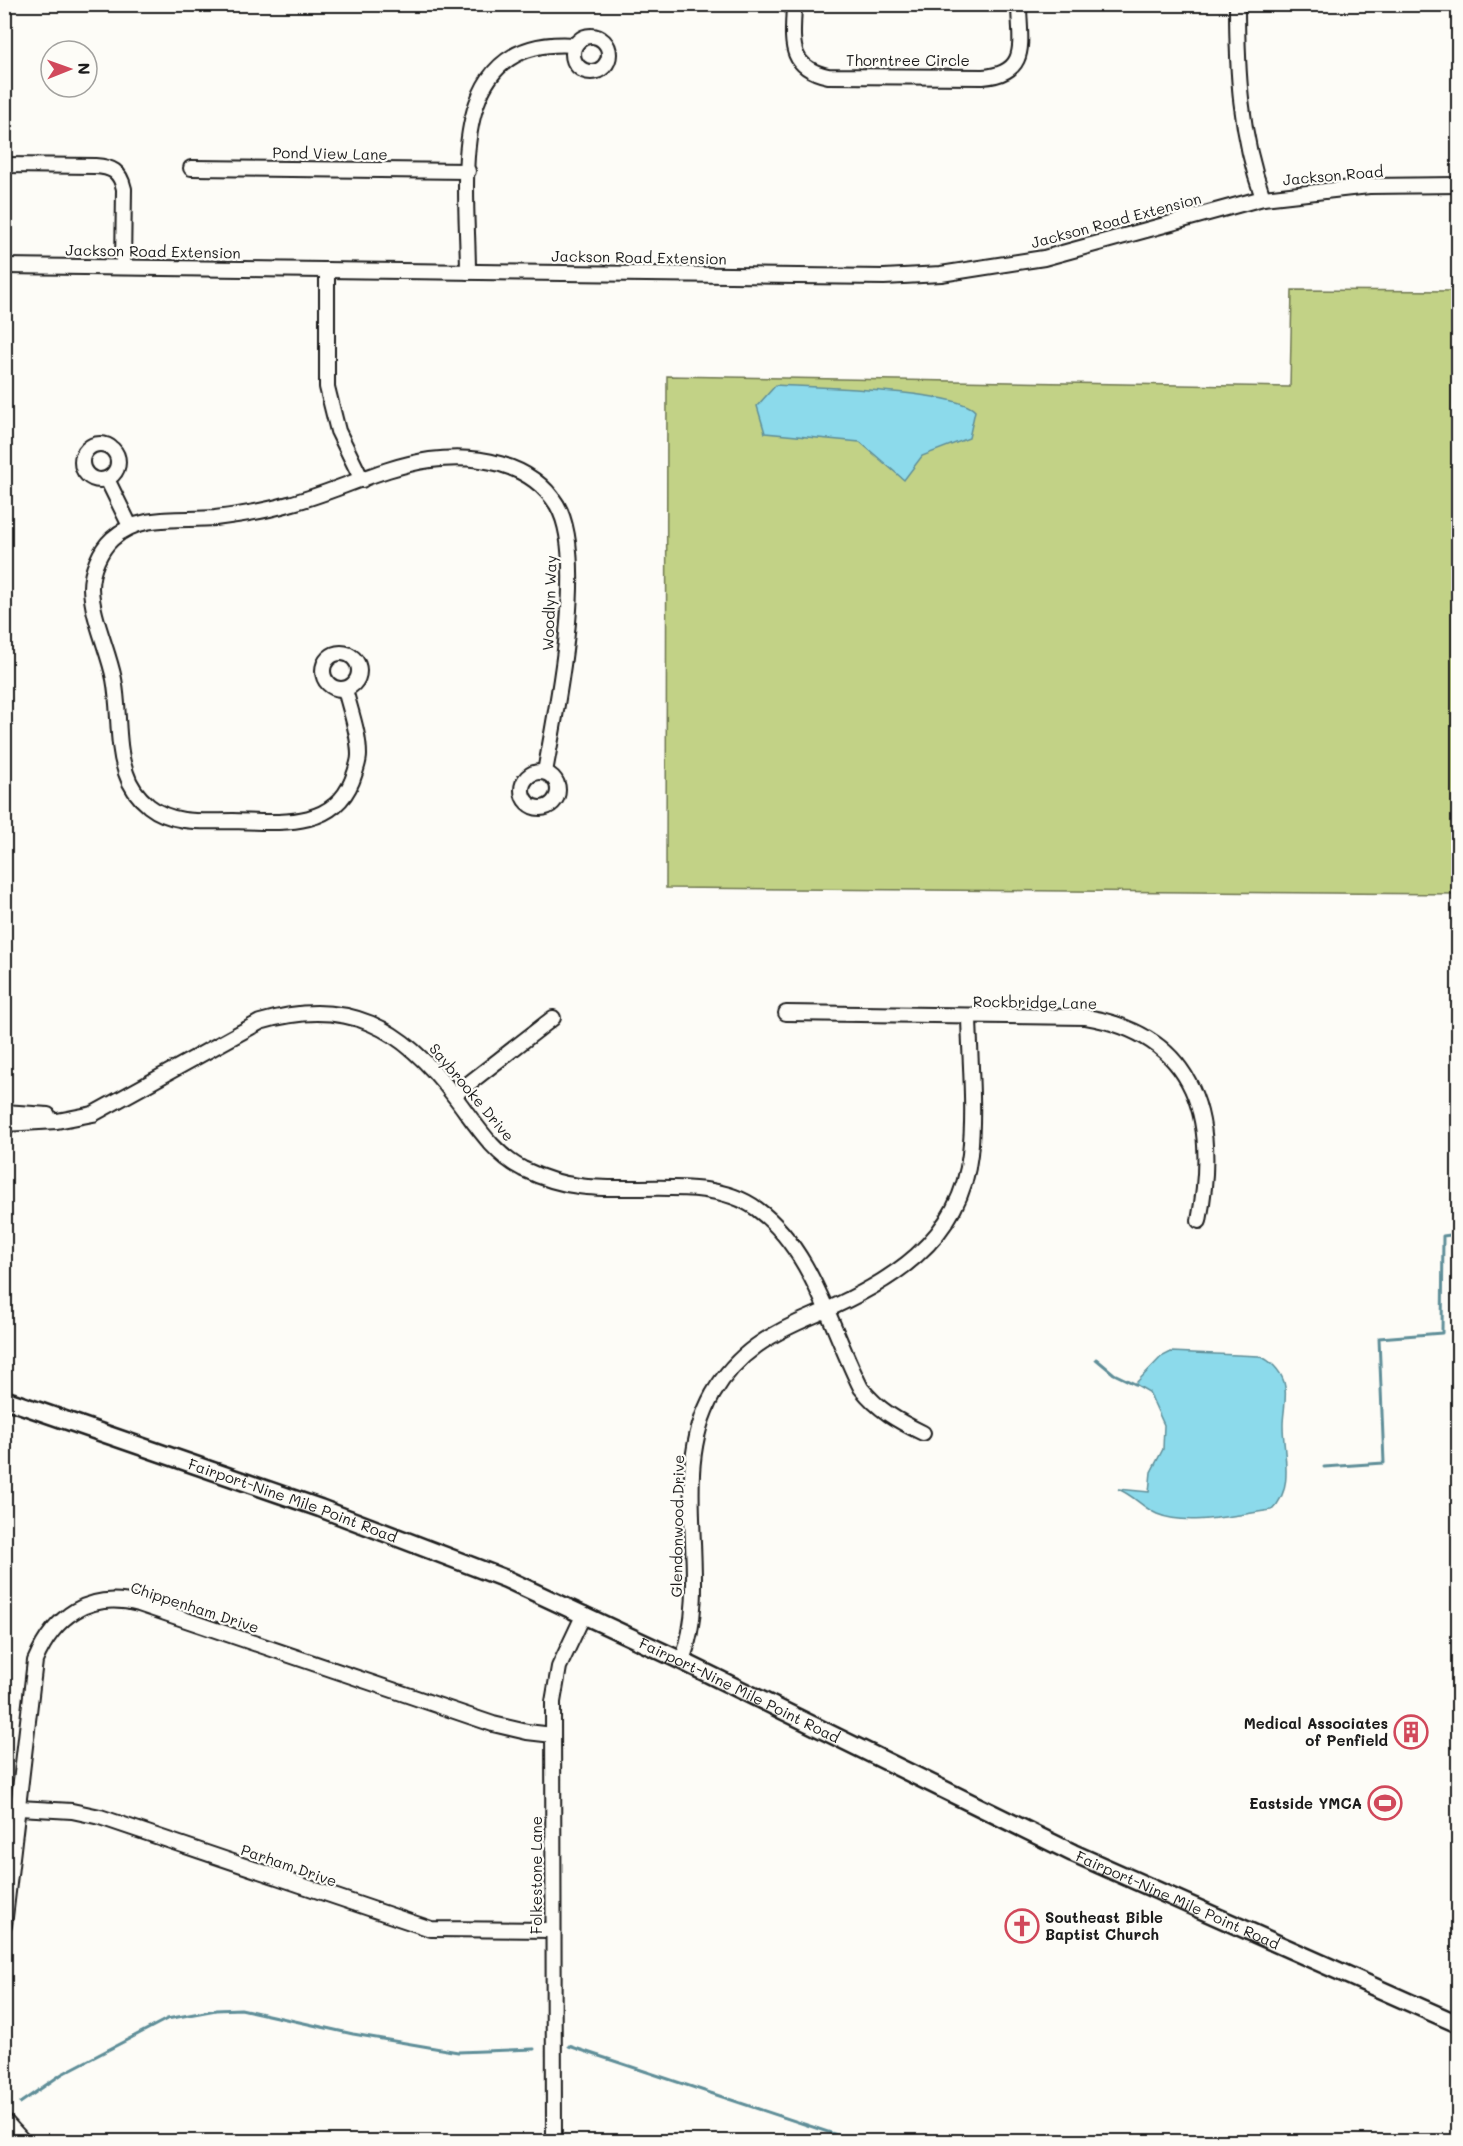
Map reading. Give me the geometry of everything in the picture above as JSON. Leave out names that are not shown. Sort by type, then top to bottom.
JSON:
[{"type":"main road","name":"Fairport-Nine Mile Point Road","points":[[4,1399],[402,1538],[584,1614],[1073,1852],[1458,2024]]},
{"type":"street","name":"Thorntree Circle","points":[[794,4],[796,57],[801,65],[815,73],[828,76],[983,77],[1004,74],[1016,64],[1019,50],[1019,4]]},
{"type":"street","points":[[1237,4],[1240,98],[1250,160],[1263,198]]},
{"type":"street","points":[[468,272],[469,128],[473,110],[487,80],[500,66],[527,50],[543,44],[575,45]]},
{"type":"street","points":[[4,165],[95,166],[108,167],[117,171],[122,177],[124,189],[123,267]]},
{"type":"street","name":"Pond View Lane","points":[[191,168],[468,171]]},
{"type":"street","name":"Jackson Road","points":[[1263,198],[1369,186],[1458,185]]},
{"type":"street","name":"Jackson Road Extension","points":[[4,266],[884,277],[941,274],[1044,258],[1263,198]]},
{"type":"street","points":[[327,270],[327,387],[338,431],[362,480]]},
{"type":"street","name":"Woodlyn Way","points":[[130,526],[149,521],[248,513],[317,497],[412,464],[454,458],[476,459],[512,468],[529,477],[556,505],[567,539],[570,566],[563,666],[544,772]]},
{"type":"street","points":[[107,479],[130,526],[111,540],[100,554],[91,586],[114,681],[126,774],[132,788],[148,805],[169,817],[188,820],[296,821],[326,812],[347,791],[359,757],[345,689]]},
{"type":"street","name":"Saybrooke Drive","points":[[4,1124],[77,1118],[114,1105],[260,1022],[285,1015],[308,1012],[332,1013],[380,1026],[418,1053],[492,1145],[514,1163],[539,1175],[577,1186],[711,1190],[755,1207],[791,1242],[861,1388],[874,1405],[895,1420],[923,1434]]},
{"type":"street","name":"Rockbridge Lane","points":[[786,1014],[1086,1017],[1122,1026],[1156,1043],[1185,1074],[1200,1104],[1206,1162],[1205,1194],[1199,1221]]},
{"type":"street","name":"Glendonwood Drive","points":[[681,1661],[692,1628],[694,1446],[702,1418],[713,1393],[746,1352],[767,1336],[866,1292],[892,1277],[920,1254],[953,1209],[970,1156],[969,1017]]},
{"type":"street","points":[[454,1095],[553,1018]]},
{"type":"street","name":"Saybrooke Drive","points":[[4,1112],[77,1118]]},
{"type":"street","name":"Chippenham Drive","points":[[4,1926],[6,1892],[19,1808],[35,1661],[43,1641],[63,1618],[103,1600],[125,1601],[154,1609],[493,1724],[527,1732],[554,1735]]},
{"type":"street","name":"Folkestone Lane","points":[[554,2142],[552,1930],[556,1679],[584,1614]]},
{"type":"street","name":"Parham Drive","points":[[19,1808],[72,1811],[99,1817],[431,1929],[552,1930]]},
{"type":"street","points":[[4,2120],[24,2142]]},
{"type":"green space","points":[[1292,290],[1458,291],[1458,894],[666,888],[667,376],[1290,387]]},
{"type":"water","points":[[776,385],[913,394],[963,404],[975,411],[969,438],[922,456],[904,480],[860,442],[765,433],[757,406]]},
{"type":"water","points":[[1171,1352],[1259,1356],[1271,1363],[1280,1373],[1286,1392],[1283,1425],[1286,1481],[1279,1501],[1272,1510],[1198,1520],[1169,1518],[1157,1514],[1118,1489],[1149,1492],[1151,1472],[1163,1449],[1164,1425],[1149,1392],[1135,1384],[1161,1357]]},
{"type":"waterway","points":[[1324,1467],[1384,1463],[1379,1338],[1442,1333],[1443,1236],[1458,1234]]},
{"type":"waterway","points":[[1096,1359],[1114,1374],[1135,1384]]},
{"type":"waterway","points":[[20,2103],[62,2074],[167,2019],[216,2010],[241,2009],[353,2034],[458,2052],[534,2049]]},
{"type":"waterway","points":[[569,2046],[858,2142]]},
{"type":"place","name":"Medical Associates of Penfield","points":[[1411,1732]]},
{"type":"place","name":"Eastside YMCA","points":[[1385,1803]]},
{"type":"place","name":"Southeast Bible Baptist Church","points":[[1022,1926]]}]
